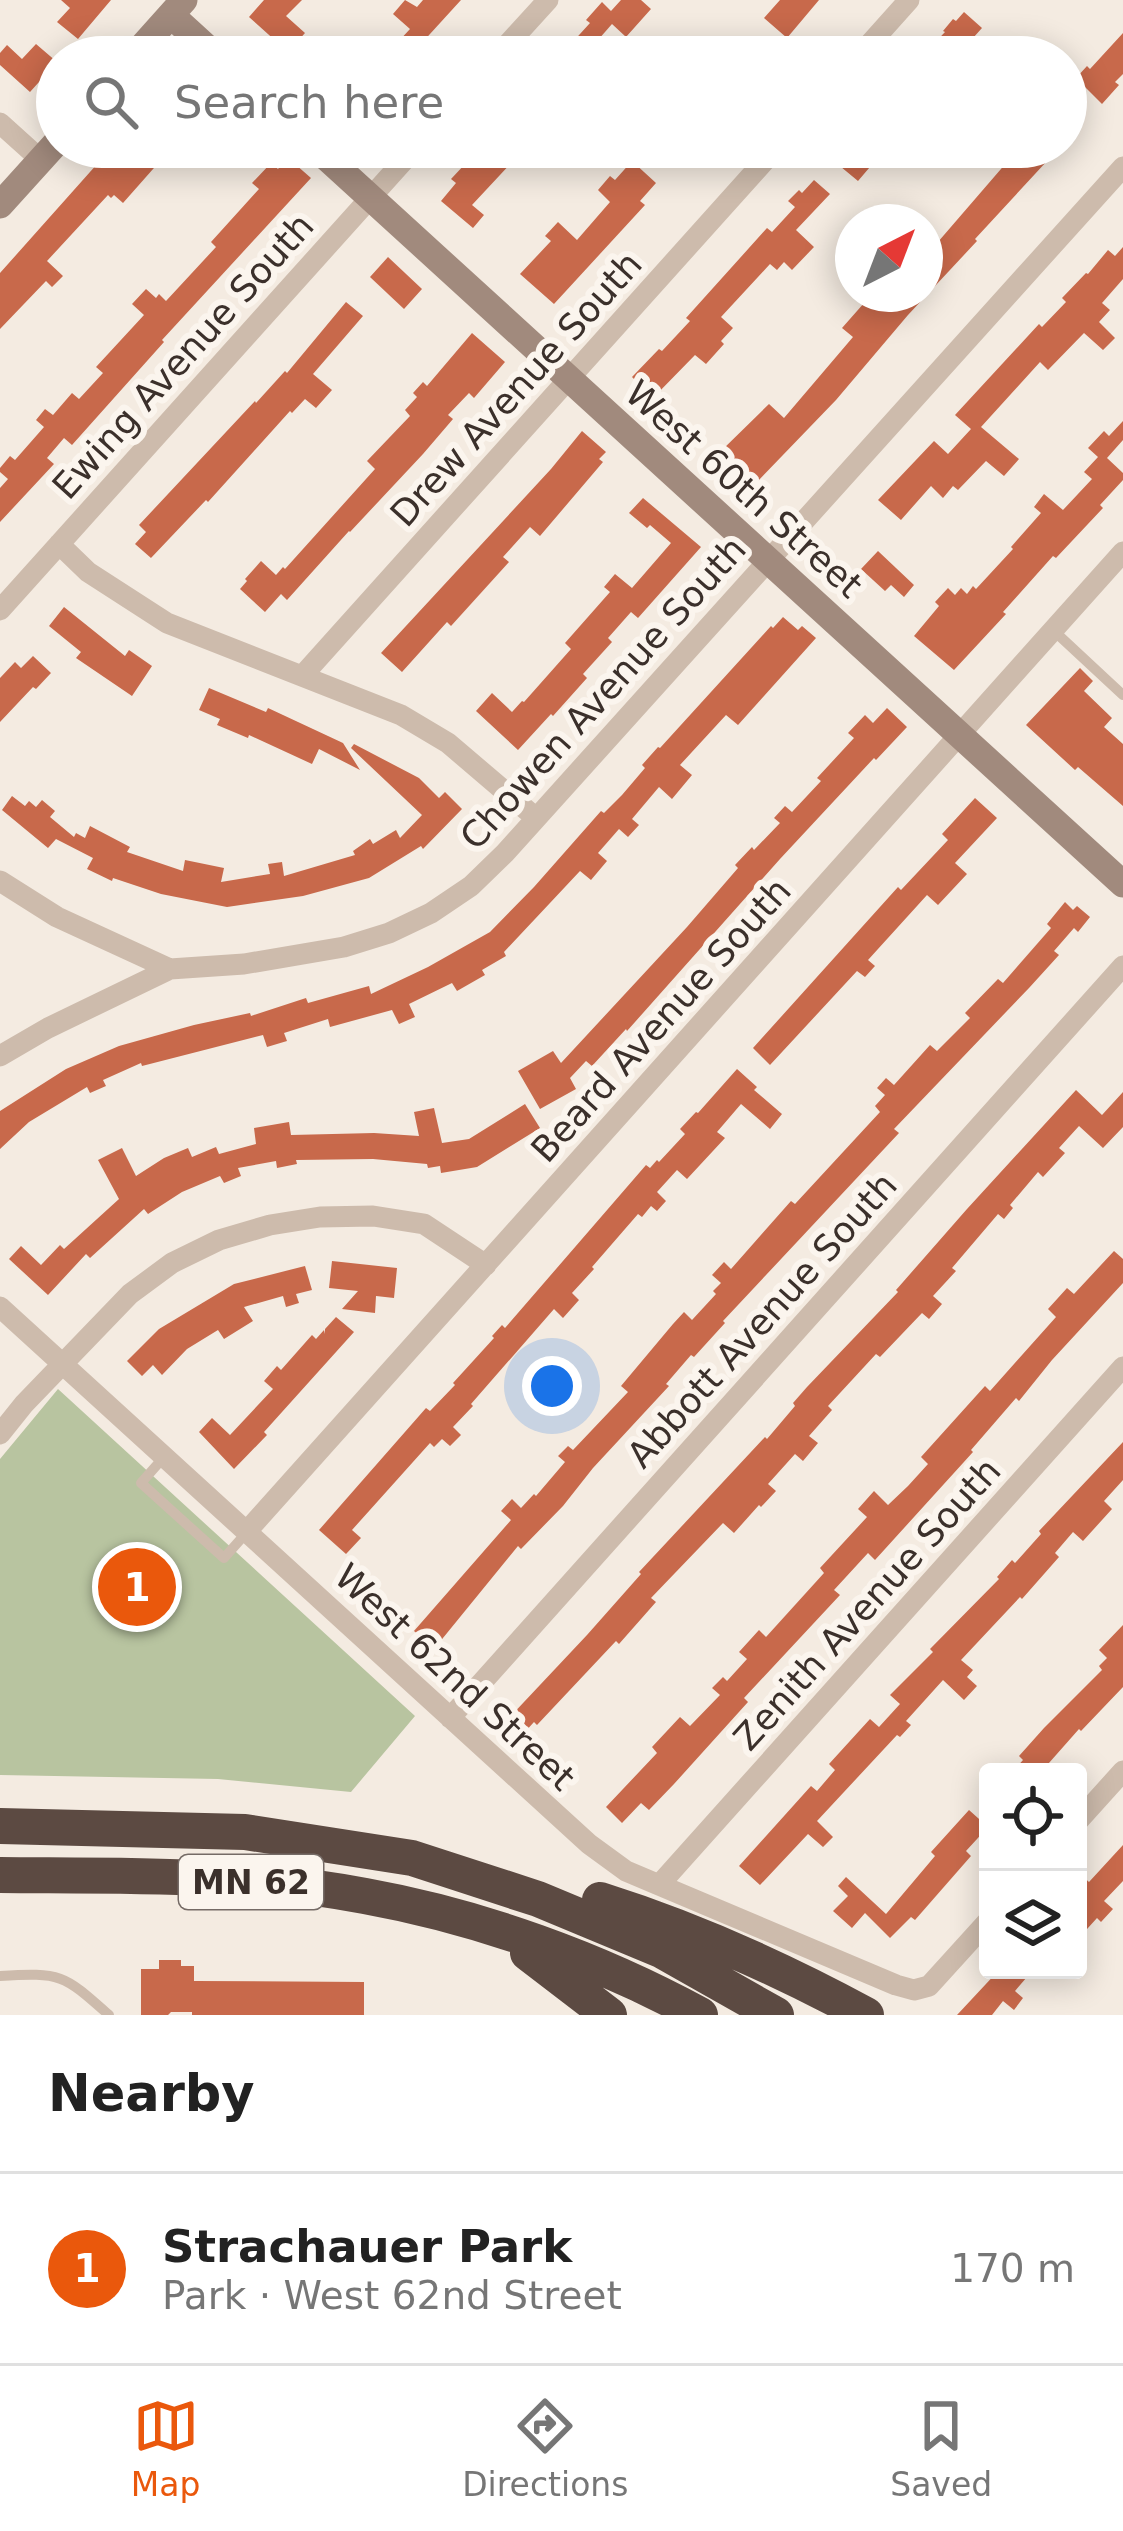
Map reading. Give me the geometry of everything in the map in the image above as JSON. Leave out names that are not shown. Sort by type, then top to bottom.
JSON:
[{"type":"highway","name":"MN 62","points":[[0,1826],[245,1832],[412,1858],[538,1899],[629,1936],[776,2015]]},
{"type":"highway","points":[[412,1858],[520,1876],[616,1905],[727,1947],[866,2015]]},
{"type":"highway","name":"MN 62","points":[[0,1875],[259,1882],[363,1895],[496,1930],[638,1983],[700,2015]]},
{"type":"highway","points":[[496,1930],[610,2015]]},
{"type":"street","points":[[515,36],[548,0]]},
{"type":"street","points":[[877,36],[909,0]]},
{"type":"street","points":[[152,36],[178,8],[200,36]]},
{"type":"street","points":[[0,123],[36,144]]},
{"type":"street","points":[[0,205],[36,165]]},
{"type":"street","name":"Chowen Avenue South","points":[[0,1056],[170,969],[264,961],[344,947],[431,913],[471,886],[1123,166]]},
{"type":"street","name":"West 60th Street","points":[[338,168],[1123,884]]},
{"type":"street","name":"Ewing Avenue South","points":[[0,610],[397,168]]},
{"type":"street","name":"Drew Avenue South","points":[[303,675],[758,168]]},
{"type":"street","points":[[59,544],[88,572],[167,623],[401,715],[448,743],[536,818]]},
{"type":"street","name":"Beard Avenue South","points":[[248,1530],[1123,552]]},
{"type":"street","points":[[0,881],[73,926],[170,969]]},
{"type":"street","name":"Abbott Avenue South","points":[[450,1718],[1123,966]]},
{"type":"street","points":[[0,1434],[130,1294],[172,1263],[219,1240],[320,1217],[373,1216],[424,1224],[485,1265]]},
{"type":"street","name":"West 62nd Street","points":[[0,1307],[450,1718],[626,1871],[914,1990],[929,1987],[979,1931]]},
{"type":"street","name":"Zenith Avenue South","points":[[660,1884],[1123,1367]]},
{"type":"street","points":[[1087,1811],[1123,1771]]},
{"type":"lane","points":[[1053,630],[1123,695]]},
{"type":"lane","points":[[164,1457],[141,1483],[224,1558],[248,1530]]},
{"type":"lane","points":[[0,1976],[58,1976],[72,1982],[109,2015]]},
{"type":"green space","points":[[58,1389],[415,1716],[351,1792],[218,1779],[0,1775],[0,1459]]},
{"type":"building","points":[[61,0],[111,0],[81,36],[57,22],[70,8]]},
{"type":"building","points":[[264,0],[302,0],[286,16],[305,33],[270,36],[249,17]]},
{"type":"building","points":[[405,0],[417,7],[423,0],[461,0],[428,36],[404,36],[410,29],[393,14]]},
{"type":"building","points":[[621,0],[641,0],[651,9],[627,36],[612,24],[602,36],[578,36],[602,2],[611,11]]},
{"type":"building","points":[[780,0],[819,0],[789,36],[764,18]]},
{"type":"building","points":[[964,12],[982,28],[975,36],[941,36]]},
{"type":"building","points":[[1123,33],[1123,74],[1102,104],[1087,89],[1087,66],[1090,69]]},
{"type":"building","points":[[36,44],[36,85],[30,92],[0,65],[0,53],[7,45],[22,59]]},
{"type":"building","points":[[94,168],[154,168],[123,203],[108,195],[47,261],[63,276],[52,287],[46,281],[0,329],[0,273]]},
{"type":"building","points":[[266,168],[300,168],[311,178],[72,445],[64,438],[47,458],[54,464],[0,522],[0,488],[8,479],[0,468],[10,456],[15,460],[44,427],[36,420],[45,409],[53,415],[72,393],[79,399],[103,373],[96,367],[144,315],[132,304],[146,289],[166,301],[216,247],[211,242],[259,189],[252,183]]},
{"type":"building","points":[[461,168],[506,168],[472,205],[484,215],[473,228],[441,201],[456,183],[451,179]]},
{"type":"building","points":[[626,168],[640,168],[656,183],[640,201],[645,205],[554,304],[520,274],[551,241],[545,236],[558,222],[577,240],[610,202],[598,190],[610,176],[615,180]]},
{"type":"building","points":[[842,168],[869,168],[858,181]]},
{"type":"building","points":[[1002,168],[1041,168],[975,239],[943,277],[943,236]]},
{"type":"building","points":[[814,180],[830,194],[796,230],[814,247],[792,270],[784,262],[777,270],[770,264],[721,317],[733,328],[721,341],[724,344],[706,364],[695,355],[653,398],[632,377],[690,321],[686,318],[767,228],[772,232],[795,207],[788,201]]},
{"type":"building","points":[[1123,247],[1123,279],[1102,303],[1110,310],[1099,322],[1115,338],[1103,350],[1084,333],[1048,370],[1040,362],[981,427],[1019,459],[1004,476],[986,461],[958,490],[953,486],[943,498],[931,486],[901,520],[878,500],[934,441],[948,454],[971,429],[955,415],[1039,324],[1042,327],[1066,302],[1062,298],[1108,250],[1115,256]]},
{"type":"building","points":[[388,257],[422,289],[404,309],[370,277]]},
{"type":"building","points":[[346,302],[363,316],[313,374],[332,390],[316,408],[305,399],[290,411],[151,558],[135,544],[146,532],[139,525],[287,373]]},
{"type":"building","points":[[856,312],[911,312],[836,400],[754,485],[719,453],[769,404],[784,418],[853,337],[842,328]]},
{"type":"building","points":[[472,333],[505,362],[474,398],[469,393],[448,415],[453,419],[423,454],[287,600],[281,594],[265,612],[240,589],[245,579],[261,561],[276,575],[285,569],[375,469],[367,461],[410,416],[405,410],[417,397],[413,393],[423,382],[427,386]]},
{"type":"building","points":[[1123,421],[1123,440],[1107,458],[1123,473],[1123,480],[1100,505],[1103,508],[1053,556],[954,670],[914,636],[939,606],[935,602],[948,588],[955,595],[961,588],[967,594],[973,586],[976,589],[1041,513],[1034,507],[1044,494],[1063,510],[1092,479],[1084,472],[1098,457],[1088,448],[1104,431],[1109,436]]},
{"type":"building","points":[[582,431],[606,452],[599,459],[603,462],[540,536],[530,527],[503,557],[509,562],[402,672],[381,653]]},
{"type":"building","points":[[643,498],[701,547],[638,618],[631,612],[583,674],[587,678],[518,750],[476,711],[492,693],[512,712],[524,702],[571,649],[565,643],[610,592],[604,587],[615,574],[632,588],[671,543],[629,513]]},
{"type":"building","points":[[878,551],[914,585],[904,597],[891,585],[885,591],[861,569]]},
{"type":"building","points":[[64,607],[125,656],[129,650],[152,666],[132,696],[76,658],[81,652],[49,626]]},
{"type":"building","points":[[783,617],[816,638],[738,725],[726,715],[680,765],[692,775],[672,799],[659,787],[632,819],[639,825],[628,837],[619,829],[598,853],[607,861],[591,880],[580,871],[504,952],[506,956],[482,970],[485,975],[457,991],[452,983],[409,1004],[415,1017],[399,1024],[392,1010],[330,1027],[328,1019],[284,1033],[287,1041],[267,1047],[263,1035],[141,1063],[103,1080],[106,1086],[90,1093],[87,1087],[29,1122],[0,1149],[0,1111],[66,1069],[119,1046],[194,1025],[251,1016],[306,998],[308,1003],[369,986],[371,994],[490,932]]},
{"type":"building","points":[[33,656],[51,673],[0,722],[0,678],[15,662],[21,668]]},
{"type":"building","points":[[1080,668],[1093,681],[1084,691],[1112,718],[1104,727],[1123,744],[1123,806],[1026,725]]},
{"type":"building","points":[[209,688],[266,712],[268,708],[343,743],[360,770],[319,749],[312,764],[217,725],[220,719],[199,710]]},
{"type":"building","points":[[887,708],[907,727],[780,859],[627,1031],[592,1066],[586,1061],[570,1078],[576,1089],[540,1109],[518,1071],[553,1051],[561,1063],[687,927],[738,868],[735,865],[780,823],[774,818],[785,806],[792,812],[821,781],[817,778],[854,738],[848,733],[865,715],[873,723]]},
{"type":"building","points":[[354,744],[419,778],[439,798],[445,792],[462,809],[423,849],[369,878],[303,896],[227,907],[112,881],[87,869],[93,858],[56,839],[48,848],[2,810],[12,796],[25,806],[29,801],[36,807],[42,800],[55,811],[50,817],[74,837],[76,833],[85,838],[90,826],[130,847],[127,852],[183,871],[185,860],[224,868],[221,882],[270,874],[268,864],[282,862],[284,876],[355,855],[353,851],[370,839],[373,844],[396,830],[400,838],[422,815],[351,748]]},
{"type":"building","points":[[975,798],[997,818],[955,863],[967,874],[938,905],[927,895],[868,960],[875,966],[865,977],[857,971],[770,1065],[753,1048],[898,887],[901,890],[948,840],[942,834]]},
{"type":"building","points":[[1065,902],[1090,917],[1054,951],[1059,955],[894,1129],[899,1133],[691,1355],[563,1506],[521,1549],[518,1546],[434,1649],[414,1631],[511,1520],[501,1511],[512,1499],[521,1508],[536,1496],[565,1462],[558,1456],[568,1446],[573,1450],[628,1392],[621,1386],[673,1324],[684,1312],[692,1320],[716,1294],[713,1291],[721,1283],[712,1275],[724,1262],[731,1269],[880,1112],[875,1106],[885,1095],[877,1088],[886,1078],[894,1085],[930,1045],[937,1051],[970,1018],[965,1013],[998,979],[1003,983],[1051,928],[1047,924]]},
{"type":"building","points":[[737,1069],[782,1114],[770,1129],[741,1104],[717,1132],[725,1138],[687,1179],[677,1170],[657,1192],[666,1201],[657,1211],[651,1206],[642,1217],[638,1214],[592,1267],[572,1293],[579,1300],[563,1318],[554,1309],[471,1404],[453,1427],[461,1435],[450,1446],[442,1439],[434,1447],[430,1443],[352,1530],[361,1538],[346,1554],[319,1530],[426,1408],[430,1411],[455,1385],[492,1336],[502,1325],[505,1328],[646,1165],[650,1168],[659,1162],[685,1134],[680,1129]]},
{"type":"building","points":[[1076,1090],[1102,1115],[1123,1092],[1123,1127],[1103,1148],[1079,1126],[1059,1148],[1065,1153],[1043,1177],[1038,1172],[1004,1219],[998,1214],[952,1268],[956,1271],[933,1296],[942,1304],[929,1319],[922,1313],[828,1406],[832,1410],[809,1436],[818,1443],[803,1461],[795,1454],[768,1484],[776,1491],[761,1507],[734,1533],[723,1523],[651,1598],[656,1602],[619,1644],[616,1641],[537,1725],[534,1722],[524,1733],[508,1719],[639,1572],[767,1439],[807,1387],[898,1292]]},
{"type":"building","points":[[525,1104],[540,1128],[477,1167],[441,1173],[440,1166],[373,1159],[296,1160],[297,1164],[277,1168],[276,1161],[238,1168],[241,1176],[224,1183],[220,1176],[148,1214],[144,1209],[90,1258],[86,1254],[48,1295],[9,1259],[21,1246],[41,1265],[119,1199],[98,1160],[122,1148],[136,1176],[188,1148],[192,1157],[216,1147],[219,1154],[256,1144],[254,1128],[289,1122],[291,1135],[419,1136],[414,1112],[434,1108],[442,1143],[469,1139]]},
{"type":"building","points":[[1114,1251],[1123,1259],[1123,1283],[875,1560],[868,1553],[834,1590],[840,1595],[744,1698],[748,1702],[674,1784],[649,1810],[641,1803],[622,1823],[606,1807],[657,1753],[652,1747],[680,1717],[690,1726],[720,1695],[712,1688],[723,1677],[727,1681],[747,1659],[739,1652],[759,1630],[766,1637],[867,1517],[858,1509],[874,1491],[888,1505],[908,1486],[928,1464],[921,1457],[985,1386],[990,1391],[1056,1317],[1048,1309],[1067,1288],[1074,1294]]},
{"type":"building","points":[[332,1261],[397,1268],[394,1298],[376,1296],[375,1313],[342,1309],[358,1291],[329,1288]]},
{"type":"building","points":[[305,1266],[312,1290],[296,1294],[299,1303],[286,1307],[283,1296],[244,1307],[253,1321],[224,1339],[218,1330],[187,1349],[162,1375],[153,1365],[142,1376],[127,1361],[159,1329],[234,1284]]},
{"type":"building","points":[[336,1317],[354,1332],[234,1469],[199,1432],[212,1418],[230,1435],[273,1389],[264,1381],[277,1366],[281,1370],[312,1335],[316,1339],[324,1330],[325,1334]]},
{"type":"building","points":[[1123,1442],[1123,1480],[1104,1501],[1112,1509],[1083,1541],[1073,1532],[1055,1553],[1059,1557],[961,1660],[973,1670],[967,1677],[977,1686],[964,1700],[943,1680],[906,1721],[911,1725],[817,1821],[833,1837],[823,1847],[808,1834],[760,1885],[739,1866],[811,1786],[817,1791],[835,1770],[829,1764],[870,1719],[879,1727],[900,1704],[890,1695]]},
{"type":"building","points":[[1123,1625],[1123,1687],[1049,1763],[1020,1763],[1019,1756],[1102,1670],[1099,1666],[1107,1658],[1099,1650]]},
{"type":"building","points":[[969,1810],[979,1819],[979,1837],[966,1851],[971,1856],[915,1920],[911,1917],[890,1938],[865,1913],[852,1928],[833,1911],[848,1896],[838,1886],[846,1877],[886,1914],[935,1856],[931,1852]]},
{"type":"building","points":[[1123,1845],[1123,1881],[1104,1901],[1113,1909],[1087,1929],[1089,1882]]},
{"type":"building","points":[[159,1960],[181,1960],[181,1966],[194,1966],[194,1981],[364,1982],[364,2015],[141,2015],[141,1969],[159,1969]]},
{"type":"building","points":[[991,1979],[1025,1979],[1015,1991],[1023,1998],[1014,2010],[1003,2001],[992,2015],[957,2015]]},
{"type":"place","name":"Strachauer Park","points":[[137,1587]]}]
